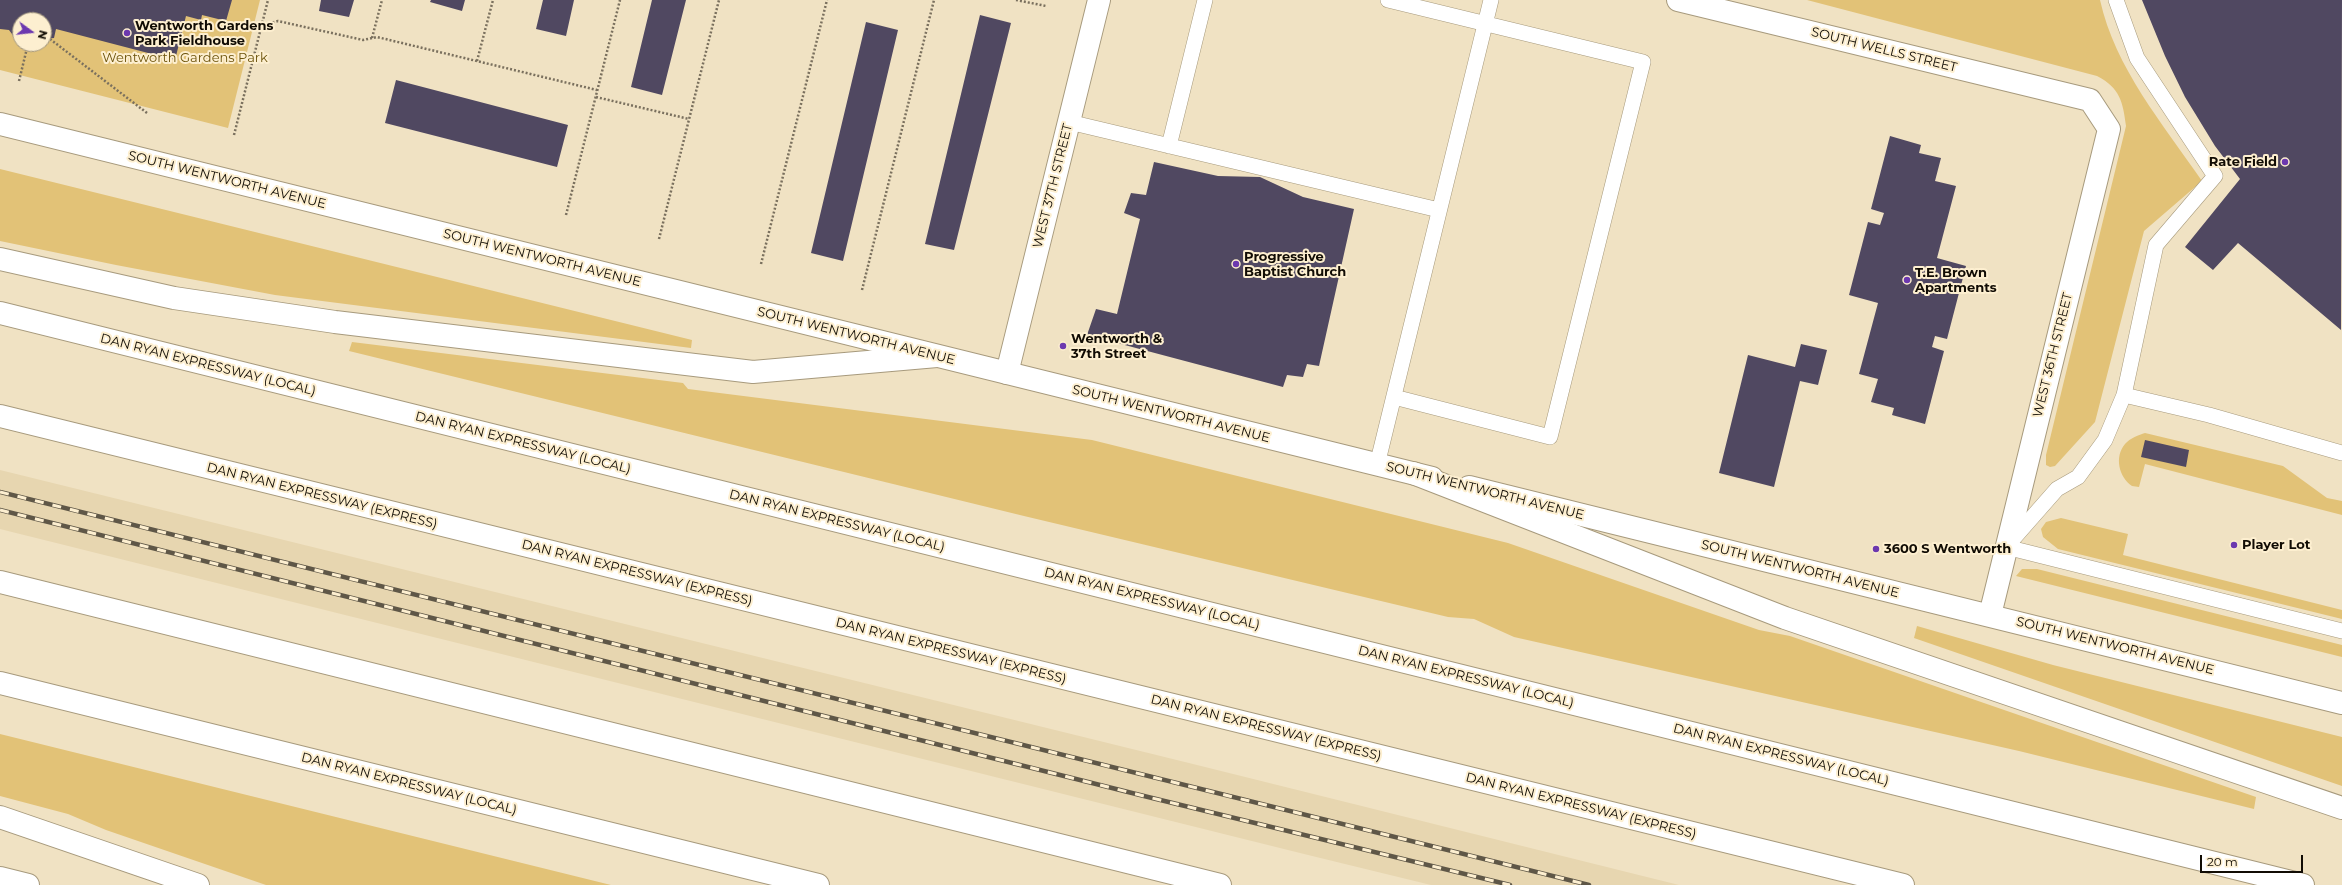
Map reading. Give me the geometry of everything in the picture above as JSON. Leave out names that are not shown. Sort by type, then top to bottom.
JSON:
[{"type":"main road","name":"WEST 37TH STREET","points":[[1007,373],[1099,0]]},
{"type":"main road","name":"SOUTH WELLS STREET","points":[[1678,0],[2090,100]]},
{"type":"main road","name":"WEST 36TH STREET","points":[[1990,615],[2109,129],[2090,100]]},
{"type":"main road","name":"SOUTH WENTWORTH AVENUE","points":[[0,124],[2342,703]]},
{"type":"main road","points":[[0,259],[182,300],[335,322],[753,372],[937,356]]},
{"type":"main road","name":"DAN RYAN EXPRESSWAY (LOCAL)","points":[[0,313],[2303,885]]},
{"type":"main road","name":"DAN RYAN EXPRESSWAY (EXPRESS)","points":[[0,416],[1903,885]]},
{"type":"main road","points":[[1413,473],[1785,618],[2342,808]]},
{"type":"main road","points":[[0,582],[1220,885]]},
{"type":"main road","name":"DAN RYAN EXPRESSWAY (LOCAL)","points":[[0,683],[818,885]]},
{"type":"main road","points":[[0,817],[198,885]]},
{"type":"main road","points":[[0,878],[28,885]]},
{"type":"lane","points":[[1169,146],[1205,0]]},
{"type":"lane","points":[[1388,0],[1643,62],[1550,437],[1394,398]]},
{"type":"lane","points":[[1377,465],[1491,0]]},
{"type":"lane","points":[[2116,0],[2137,58],[2215,176],[2156,245],[2124,395],[2105,440],[2078,477],[2057,489],[2006,547],[2342,631]]},
{"type":"lane","points":[[1069,122],[1439,210]]},
{"type":"lane","points":[[2124,395],[2209,415],[2342,453]]},
{"type":"path","points":[[234,135],[268,0]]},
{"type":"path","points":[[372,38],[382,0]]},
{"type":"path","points":[[478,61],[493,0]]},
{"type":"path","points":[[566,215],[620,0]]},
{"type":"path","points":[[659,239],[719,0]]},
{"type":"path","points":[[761,264],[827,0]]},
{"type":"path","points":[[862,290],[934,0]]},
{"type":"path","points":[[1016,0],[1046,6]]},
{"type":"path","points":[[261,26],[278,21],[363,40],[377,37],[597,90]]},
{"type":"path","points":[[52,41],[147,113]]},
{"type":"path","points":[[19,81],[26,52]]},
{"type":"path","points":[[596,97],[689,119]]},
{"type":"shaded area","points":[[0,470],[1679,885],[1431,885],[1304,854],[0,529]]},
{"type":"green space","name":"Wentworth Gardens Park","points":[[0,0],[260,0],[228,128],[0,70]]},
{"type":"green space","points":[[1807,0],[2100,0],[2107,25],[2129,72],[2142,95],[2202,181],[2144,231],[2095,422],[2055,466],[2050,467],[2046,465],[2046,455],[2126,126],[2122,103],[2119,96],[2111,86],[2097,76]]},
{"type":"green space","points":[[0,169],[692,340],[691,348],[275,295],[0,241]]},
{"type":"green space","points":[[352,342],[683,383],[688,389],[1092,440],[1508,543],[1759,630],[1790,636],[2256,797],[2254,809],[2019,751],[1514,637],[1474,619],[1448,617],[1024,516],[349,351]]},
{"type":"green space","points":[[2145,433],[2283,466],[2327,498],[2342,501],[2342,515],[2145,464],[2139,487],[2132,486],[2121,472],[2119,461],[2120,455],[2127,442]]},
{"type":"green space","points":[[2061,518],[2128,534],[2123,555],[2342,610],[2342,619],[2058,549],[2043,537],[2041,529],[2046,522]]},
{"type":"green space","points":[[2022,569],[2037,569],[2342,645],[2342,657],[2016,576]]},
{"type":"green space","points":[[1917,626],[2053,665],[2342,737],[2342,786],[1914,638]]},
{"type":"green space","points":[[0,734],[611,885],[266,885],[106,830],[68,814],[0,796]]},
{"type":"building","name":"Wentworth Gardens Park Fieldhouse","points":[[0,0],[232,0],[226,21],[202,15],[201,20],[186,16],[175,60],[56,29],[54,38],[52,38],[52,12],[12,12],[12,34],[9,30],[0,29]]},
{"type":"building","points":[[321,0],[354,0],[349,17],[319,11]]},
{"type":"building","points":[[431,0],[465,0],[462,11],[430,2]]},
{"type":"building","points":[[543,0],[574,0],[566,36],[536,29]]},
{"type":"building","points":[[652,0],[686,0],[662,95],[631,87]]},
{"type":"building","name":"Rate Field","points":[[2142,0],[2342,0],[2341,330],[2238,243],[2213,270],[2185,247],[2240,179],[2215,146],[2185,97],[2165,56]]},
{"type":"building","points":[[980,15],[1011,23],[954,250],[925,244]]},
{"type":"building","points":[[866,22],[898,30],[843,261],[811,253]]},
{"type":"building","points":[[396,80],[568,125],[557,167],[385,123]]},
{"type":"building","name":"T.E. Brown Apartments","points":[[1890,136],[1921,145],[1919,153],[1941,158],[1935,181],[1956,186],[1937,258],[1966,266],[1947,339],[1935,336],[1932,347],[1944,351],[1925,424],[1892,415],[1894,408],[1871,402],[1878,379],[1859,374],[1878,303],[1849,295],[1868,222],[1880,225],[1884,213],[1871,209]]},
{"type":"building","name":"Progressive Baptist Church","points":[[1154,162],[1218,176],[1260,177],[1303,197],[1354,209],[1319,366],[1307,364],[1303,377],[1287,375],[1283,387],[1087,335],[1096,309],[1117,314],[1140,219],[1124,213],[1131,193],[1146,195]]},
{"type":"building","points":[[1801,344],[1827,350],[1818,385],[1800,381],[1774,487],[1719,473],[1748,355],[1795,367]]},
{"type":"building","points":[[2145,440],[2189,450],[2186,467],[2141,457]]},
{"type":"railway","points":[[0,492],[1589,885]]},
{"type":"railway","points":[[0,510],[1148,797],[1510,885]]},
{"type":"place","name":"Wentworth Gardens Park Fieldhouse","points":[[127,33]]},
{"type":"place","name":"Rate Field","points":[[2285,162]]},
{"type":"place","name":"Progressive Baptist Church","points":[[1236,264]]},
{"type":"place","name":"T.E. Brown Apartments","points":[[1907,280]]},
{"type":"place","name":"Wentworth & 37th Street","points":[[1063,346]]},
{"type":"place","name":"Player Lot","points":[[2234,545]]},
{"type":"place","name":"3600 S Wentworth","points":[[1876,549]]}]
